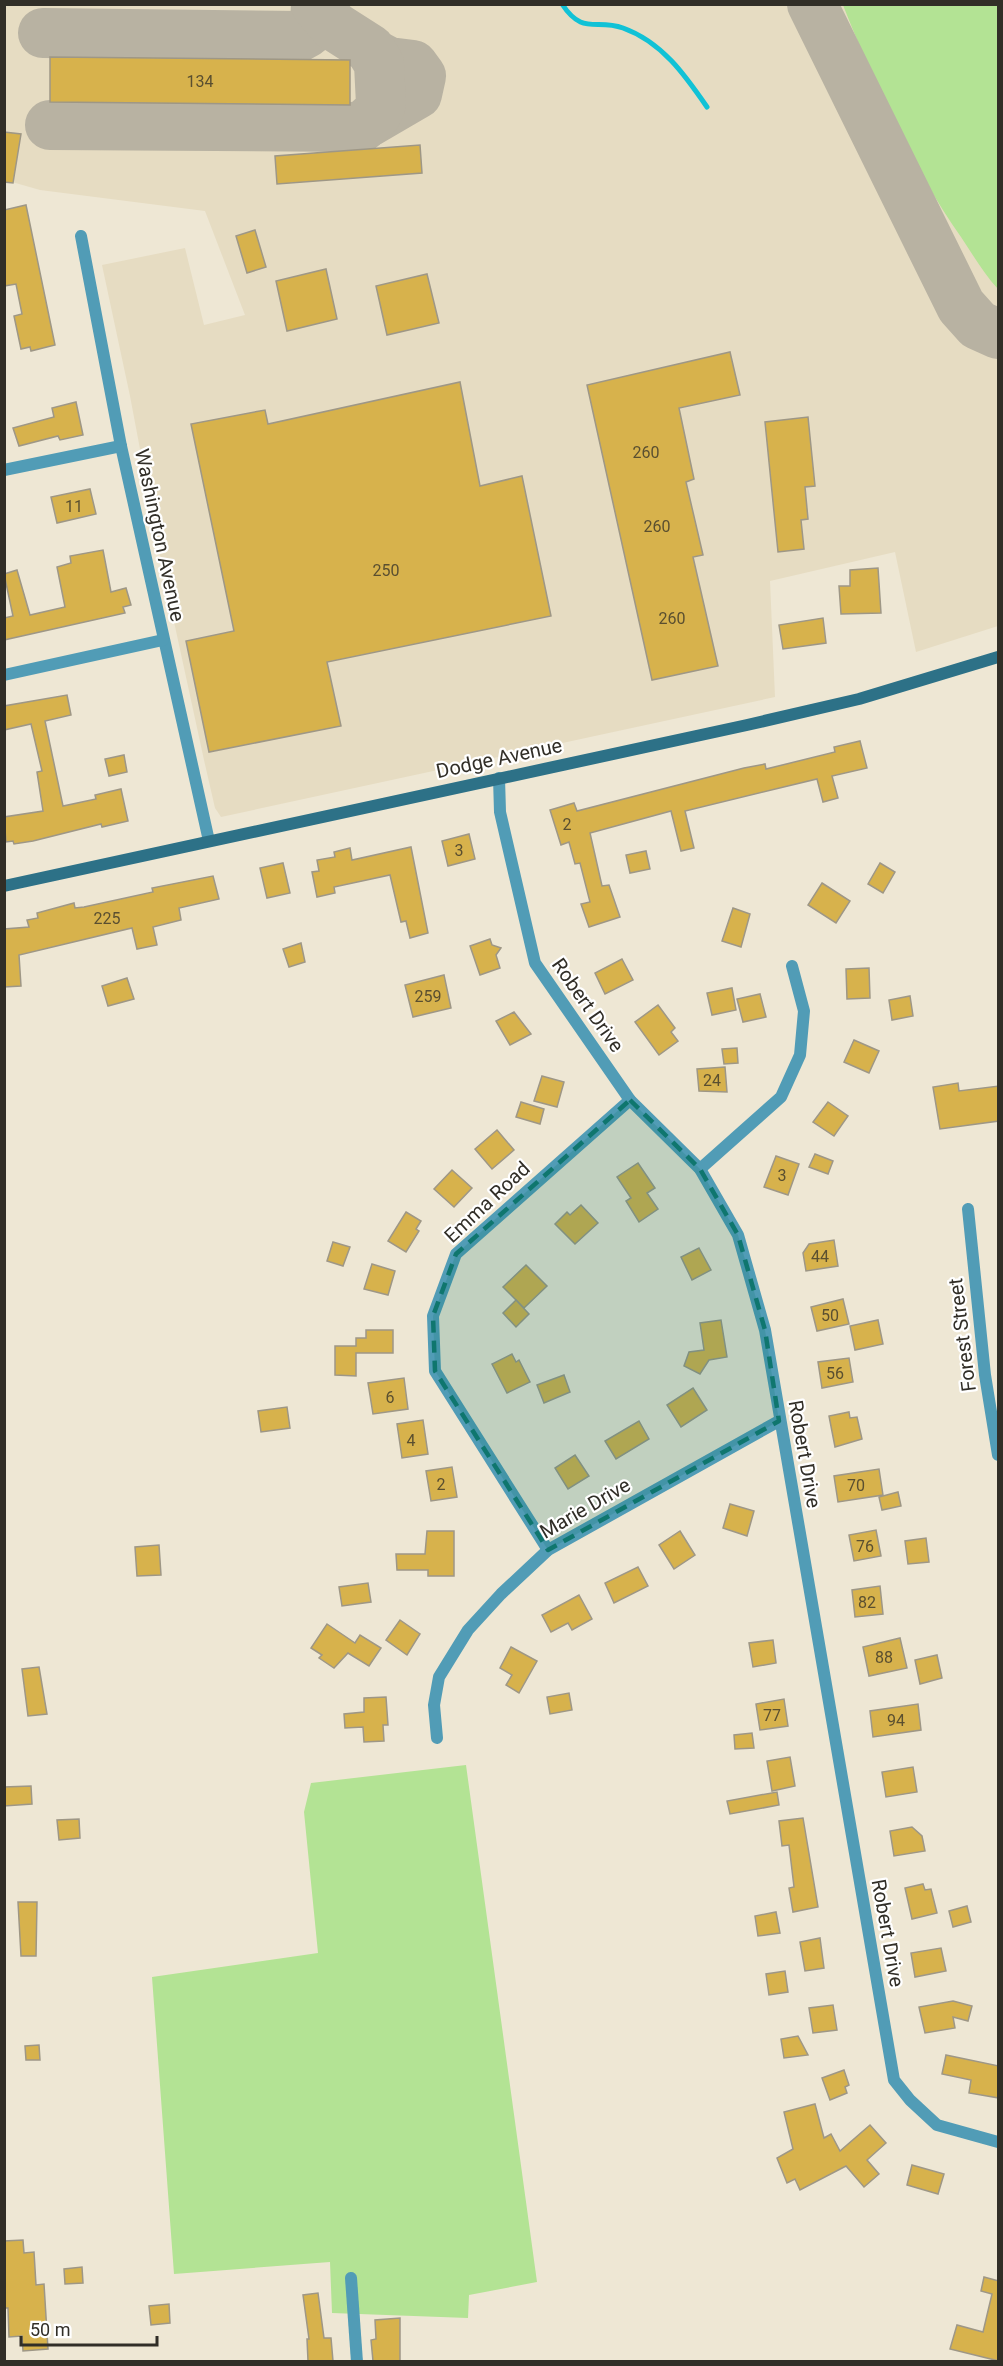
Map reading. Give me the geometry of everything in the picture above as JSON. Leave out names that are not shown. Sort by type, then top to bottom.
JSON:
[{"type":"main road","name":"Dodge Avenue","points":[[4,886],[859,699],[999,657]]},
{"type":"street","name":"Washington Avenue","points":[[81,236],[122,447],[209,841]]},
{"type":"street","points":[[4,470],[122,447]]},
{"type":"street","points":[[4,675],[163,640]]},
{"type":"street","name":"Robert Drive","points":[[499,778],[500,812],[535,963],[630,1100],[700,1170],[738,1235],[765,1330],[894,2080],[910,2100],[937,2125],[999,2142]]},
{"type":"street","points":[[700,1170],[780,1097],[800,1056],[804,1011],[792,966]]},
{"type":"street","name":"Emma Road","points":[[548,1550],[435,1371],[433,1316],[456,1254],[630,1100]]},
{"type":"street","name":"Forest Street","points":[[968,1209],[986,1375],[999,1455]]},
{"type":"street","name":"Marie Drive","points":[[437,1738],[434,1705],[439,1677],[468,1630],[501,1594],[548,1550],[779,1421]]},
{"type":"street","points":[[351,2278],[357,2361]]},
{"type":"highlighted area","points":[[630,1100],[700,1169],[738,1235],[765,1330],[779,1421],[548,1550],[435,1371],[433,1316],[456,1254]]},
{"type":"shaded area","points":[[4,5],[998,5],[998,626],[916,652],[895,552],[770,581],[775,697],[221,817],[215,808],[163,571],[130,396],[102,265],[185,248],[204,325],[245,315],[205,211],[40,190],[5,180]]},
{"type":"green space","points":[[843,5],[998,5],[998,289],[983,271],[943,210],[910,153],[881,95]]},
{"type":"green space","points":[[466,1765],[537,2282],[469,2295],[468,2318],[332,2313],[330,2262],[174,2274],[152,1977],[318,1953],[304,1812],[311,1783]]},
{"type":"building","points":[[50,57],[350,60],[350,105],[50,102]]},
{"type":"building","points":[[4,132],[21,134],[13,183],[4,182]]},
{"type":"building","points":[[420,145],[422,173],[277,184],[275,156]]},
{"type":"building","points":[[26,205],[55,345],[31,351],[30,347],[21,349],[14,316],[22,314],[16,284],[4,286],[4,210]]},
{"type":"building","points":[[255,230],[266,267],[247,273],[236,236]]},
{"type":"building","points":[[326,269],[337,319],[287,331],[276,281]]},
{"type":"building","points":[[427,274],[439,323],[387,335],[376,286]]},
{"type":"building","points":[[730,352],[740,395],[679,408],[694,479],[686,482],[703,555],[693,557],[718,666],[652,680],[587,385]]},
{"type":"building","points":[[460,382],[480,486],[522,476],[551,616],[327,662],[341,726],[209,752],[186,641],[234,631],[191,424],[265,410],[268,424]]},
{"type":"building","points":[[76,402],[83,435],[60,440],[58,436],[19,446],[13,428],[54,417],[52,408]]},
{"type":"building","points":[[808,417],[815,486],[805,487],[808,519],[801,520],[804,549],[778,552],[765,422]]},
{"type":"building","points":[[90,489],[96,514],[57,523],[51,497]]},
{"type":"building","points":[[103,550],[111,592],[126,588],[131,605],[123,607],[125,613],[4,640],[4,618],[13,616],[4,574],[17,570],[30,615],[65,607],[57,567],[71,563],[70,556]]},
{"type":"building","points":[[878,568],[881,613],[841,614],[839,586],[850,586],[850,570]]},
{"type":"building","points":[[823,618],[826,643],[783,649],[779,625]]},
{"type":"building","points":[[67,695],[71,715],[45,721],[63,806],[96,799],[95,795],[121,789],[128,821],[102,827],[101,824],[33,841],[14,844],[13,841],[6,842],[4,817],[43,811],[37,772],[42,771],[31,724],[4,730],[4,706]]},
{"type":"building","points":[[860,741],[867,768],[832,776],[838,798],[823,802],[817,779],[685,811],[694,848],[681,851],[671,811],[590,833],[602,886],[609,885],[620,917],[589,927],[581,904],[590,902],[580,863],[575,864],[569,842],[561,845],[550,810],[574,803],[577,811],[744,768],[765,764],[766,769],[835,752],[834,747]]},
{"type":"building","points":[[124,755],[127,772],[109,776],[105,759]]},
{"type":"building","points":[[469,834],[475,859],[448,866],[442,841]]},
{"type":"building","points":[[411,847],[428,933],[410,938],[406,921],[401,922],[390,875],[334,887],[335,893],[317,897],[312,872],[319,871],[317,860],[335,857],[334,852],[350,848],[352,860]]},
{"type":"building","points":[[646,851],[650,869],[630,873],[626,855]]},
{"type":"building","points":[[283,863],[290,893],[267,898],[260,868]]},
{"type":"building","points":[[880,863],[895,872],[883,893],[868,884]]},
{"type":"building","points":[[213,876],[219,899],[179,908],[181,920],[153,927],[157,945],[137,949],[132,928],[19,955],[21,986],[4,987],[4,929],[29,927],[27,920],[38,918],[37,913],[74,903],[75,908],[84,907],[153,892],[152,888]]},
{"type":"building","points":[[822,883],[850,901],[836,923],[808,905]]},
{"type":"building","points":[[733,908],[750,914],[741,947],[722,941]]},
{"type":"building","points":[[490,939],[492,945],[501,948],[496,955],[500,968],[480,975],[470,946]]},
{"type":"building","points":[[301,943],[305,962],[289,967],[283,949]]},
{"type":"building","points":[[622,959],[633,980],[605,994],[595,973]]},
{"type":"building","points":[[869,968],[870,998],[847,999],[846,969]]},
{"type":"building","points":[[444,975],[451,1008],[413,1017],[405,985]]},
{"type":"building","points":[[127,978],[134,999],[108,1006],[102,986]]},
{"type":"building","points":[[732,988],[736,1010],[712,1015],[707,993]]},
{"type":"building","points":[[760,994],[766,1017],[743,1022],[737,999]]},
{"type":"building","points":[[910,996],[913,1016],[892,1020],[889,1000]]},
{"type":"building","points":[[658,1005],[675,1028],[671,1032],[678,1041],[659,1055],[635,1022]]},
{"type":"building","points":[[514,1012],[531,1034],[510,1045],[496,1021]]},
{"type":"building","points":[[854,1040],[879,1051],[869,1073],[844,1062]]},
{"type":"building","points":[[737,1048],[738,1063],[724,1064],[722,1049]]},
{"type":"building","points":[[725,1067],[727,1092],[699,1091],[697,1069]]},
{"type":"building","points":[[542,1076],[564,1082],[557,1107],[534,1101]]},
{"type":"building","points":[[958,1083],[959,1091],[999,1086],[999,1121],[940,1129],[933,1087]]},
{"type":"building","points":[[521,1102],[544,1109],[540,1124],[516,1117]]},
{"type":"building","points":[[828,1102],[848,1116],[834,1136],[813,1122]]},
{"type":"building","points":[[497,1130],[514,1150],[492,1169],[475,1149]]},
{"type":"building","points":[[815,1154],[833,1161],[828,1174],[809,1167]]},
{"type":"building","points":[[776,1156],[799,1164],[788,1195],[764,1187]]},
{"type":"building","points":[[638,1163],[655,1188],[647,1193],[658,1209],[639,1222],[626,1201],[631,1198],[617,1177]]},
{"type":"building","points":[[452,1170],[472,1188],[454,1207],[434,1189]]},
{"type":"building","points":[[581,1205],[598,1223],[575,1244],[555,1224],[567,1212],[570,1215]]},
{"type":"building","points":[[406,1212],[421,1221],[416,1229],[419,1231],[406,1252],[388,1241]]},
{"type":"building","points":[[834,1240],[838,1266],[806,1271],[803,1253],[809,1244]]},
{"type":"building","points":[[333,1242],[350,1247],[343,1266],[327,1261]]},
{"type":"building","points":[[699,1248],[711,1270],[692,1280],[681,1257]]},
{"type":"building","points":[[372,1264],[395,1271],[388,1295],[364,1289]]},
{"type":"building","points":[[526,1265],[547,1286],[524,1308],[503,1287]]},
{"type":"building","points":[[843,1299],[849,1324],[817,1331],[811,1307]]},
{"type":"building","points":[[516,1300],[529,1314],[516,1327],[503,1313]]},
{"type":"building","points":[[721,1320],[727,1357],[709,1360],[700,1374],[684,1366],[689,1352],[704,1350],[700,1323]]},
{"type":"building","points":[[878,1320],[883,1344],[855,1350],[850,1326]]},
{"type":"building","points":[[366,1330],[393,1330],[393,1353],[356,1353],[356,1376],[335,1375],[335,1346],[356,1346],[356,1338],[366,1338]]},
{"type":"building","points":[[512,1354],[516,1362],[519,1360],[530,1382],[507,1393],[492,1364]]},
{"type":"building","points":[[849,1358],[853,1382],[822,1388],[818,1362]]},
{"type":"building","points":[[564,1375],[570,1392],[544,1403],[537,1385]]},
{"type":"building","points":[[404,1378],[408,1409],[373,1414],[368,1383]]},
{"type":"building","points":[[693,1388],[707,1410],[681,1427],[667,1405]]},
{"type":"building","points":[[287,1407],[290,1428],[261,1432],[258,1411]]},
{"type":"building","points":[[849,1412],[850,1418],[857,1417],[862,1439],[835,1447],[829,1416]]},
{"type":"building","points":[[423,1420],[428,1454],[402,1458],[397,1424]]},
{"type":"building","points":[[639,1421],[649,1439],[616,1459],[605,1441]]},
{"type":"building","points":[[575,1455],[589,1476],[568,1489],[555,1468]]},
{"type":"building","points":[[452,1467],[457,1497],[431,1501],[426,1471]]},
{"type":"building","points":[[879,1469],[883,1495],[838,1502],[834,1476]]},
{"type":"building","points":[[898,1492],[901,1506],[882,1510],[879,1497]]},
{"type":"building","points":[[730,1504],[754,1511],[747,1536],[723,1528]]},
{"type":"building","points":[[876,1530],[881,1556],[854,1561],[849,1535]]},
{"type":"building","points":[[427,1531],[454,1531],[454,1576],[428,1576],[428,1570],[397,1570],[396,1554],[425,1554]]},
{"type":"building","points":[[680,1531],[695,1555],[674,1569],[659,1545]]},
{"type":"building","points":[[926,1538],[929,1562],[908,1564],[905,1541]]},
{"type":"building","points":[[159,1545],[161,1575],[137,1576],[135,1547]]},
{"type":"building","points":[[638,1567],[648,1586],[614,1603],[605,1583]]},
{"type":"building","points":[[368,1583],[371,1602],[342,1606],[339,1587]]},
{"type":"building","points":[[880,1586],[883,1614],[855,1617],[852,1590]]},
{"type":"building","points":[[579,1595],[592,1619],[572,1630],[568,1623],[551,1632],[542,1615]]},
{"type":"building","points":[[400,1620],[420,1634],[407,1655],[386,1640]]},
{"type":"building","points":[[327,1624],[355,1643],[360,1635],[381,1648],[369,1666],[348,1653],[334,1668],[319,1658],[322,1655],[311,1648]]},
{"type":"building","points":[[900,1638],[907,1668],[869,1676],[863,1647]]},
{"type":"building","points":[[773,1640],[776,1663],[753,1667],[749,1643]]},
{"type":"building","points":[[511,1647],[537,1661],[519,1693],[506,1685],[512,1675],[500,1668]]},
{"type":"building","points":[[937,1655],[942,1678],[920,1684],[915,1660]]},
{"type":"building","points":[[39,1667],[47,1714],[28,1716],[22,1669]]},
{"type":"building","points":[[569,1693],[572,1710],[550,1714],[547,1697]]},
{"type":"building","points":[[386,1697],[388,1725],[383,1725],[384,1741],[364,1742],[363,1727],[345,1728],[344,1714],[364,1712],[364,1698]]},
{"type":"building","points":[[784,1699],[788,1726],[760,1730],[756,1704]]},
{"type":"building","points":[[918,1704],[921,1730],[873,1737],[870,1711]]},
{"type":"building","points":[[752,1733],[754,1748],[735,1749],[734,1735]]},
{"type":"building","points":[[790,1757],[795,1786],[772,1791],[767,1761]]},
{"type":"building","points":[[913,1767],[917,1792],[886,1797],[882,1772]]},
{"type":"building","points":[[31,1786],[32,1804],[4,1806],[4,1787]]},
{"type":"building","points":[[777,1792],[779,1805],[730,1814],[727,1801]]},
{"type":"building","points":[[803,1818],[818,1907],[793,1912],[789,1888],[794,1887],[789,1845],[782,1846],[779,1821]]},
{"type":"building","points":[[79,1819],[80,1838],[59,1840],[57,1820]]},
{"type":"building","points":[[912,1827],[922,1836],[925,1851],[894,1856],[890,1831]]},
{"type":"building","points":[[923,1884],[925,1890],[931,1889],[937,1913],[912,1919],[905,1888]]},
{"type":"building","points":[[18,1902],[37,1902],[36,1956],[21,1956]]},
{"type":"building","points":[[967,1906],[971,1922],[953,1927],[949,1911]]},
{"type":"building","points":[[776,1912],[780,1933],[758,1936],[755,1916]]},
{"type":"building","points":[[820,1938],[824,1968],[805,1971],[800,1942]]},
{"type":"building","points":[[941,1948],[946,1971],[915,1977],[911,1953]]},
{"type":"building","points":[[785,1971],[788,1992],[769,1995],[766,1974]]},
{"type":"building","points":[[953,2001],[972,2006],[968,2021],[953,2017],[955,2028],[925,2033],[919,2007]]},
{"type":"building","points":[[833,2005],[837,2030],[813,2033],[809,2008]]},
{"type":"building","points":[[798,2036],[808,2055],[784,2058],[781,2039]]},
{"type":"building","points":[[39,2045],[40,2060],[26,2060],[25,2046]]},
{"type":"building","points":[[946,2055],[999,2066],[999,2098],[969,2093],[971,2080],[942,2074]]},
{"type":"building","points":[[844,2070],[849,2085],[845,2087],[847,2093],[830,2100],[822,2078]]},
{"type":"building","points":[[815,2104],[824,2138],[831,2134],[840,2151],[870,2125],[886,2143],[867,2160],[879,2174],[864,2187],[846,2166],[800,2190],[795,2179],[787,2183],[777,2158],[793,2149],[784,2112]]},
{"type":"building","points":[[912,2165],[944,2174],[938,2194],[907,2185]]},
{"type":"building","points":[[23,2240],[24,2253],[34,2252],[36,2285],[44,2284],[48,2349],[23,2351],[22,2336],[9,2337],[8,2308],[4,2308],[4,2241]]},
{"type":"building","points":[[82,2267],[83,2283],[65,2284],[64,2269]]},
{"type":"building","points":[[984,2277],[999,2281],[999,2361],[950,2349],[957,2325],[983,2332],[992,2294],[981,2291]]},
{"type":"building","points":[[318,2293],[324,2338],[331,2338],[333,2361],[308,2361],[307,2339],[309,2339],[303,2295]]},
{"type":"building","points":[[169,2304],[170,2323],[151,2325],[149,2306]]},
{"type":"building","points":[[400,2318],[400,2361],[373,2361],[371,2340],[376,2339],[375,2320]]},
{"type":"waterway","points":[[562,4],[570,14],[583,23],[613,25],[637,34],[649,42],[681,72],[707,107]]},
{"type":"taxiway","points":[[43,33],[301,36],[313,27],[316,4]]},
{"type":"taxiway","points":[[812,4],[961,306],[978,325],[998,334]]},
{"type":"taxiway","points":[[50,125],[362,127],[377,113],[381,104],[379,64],[370,49],[334,26],[316,5]]},
{"type":"taxiway","points":[[369,122],[417,94],[421,76],[413,65],[389,62],[374,54]]}]
